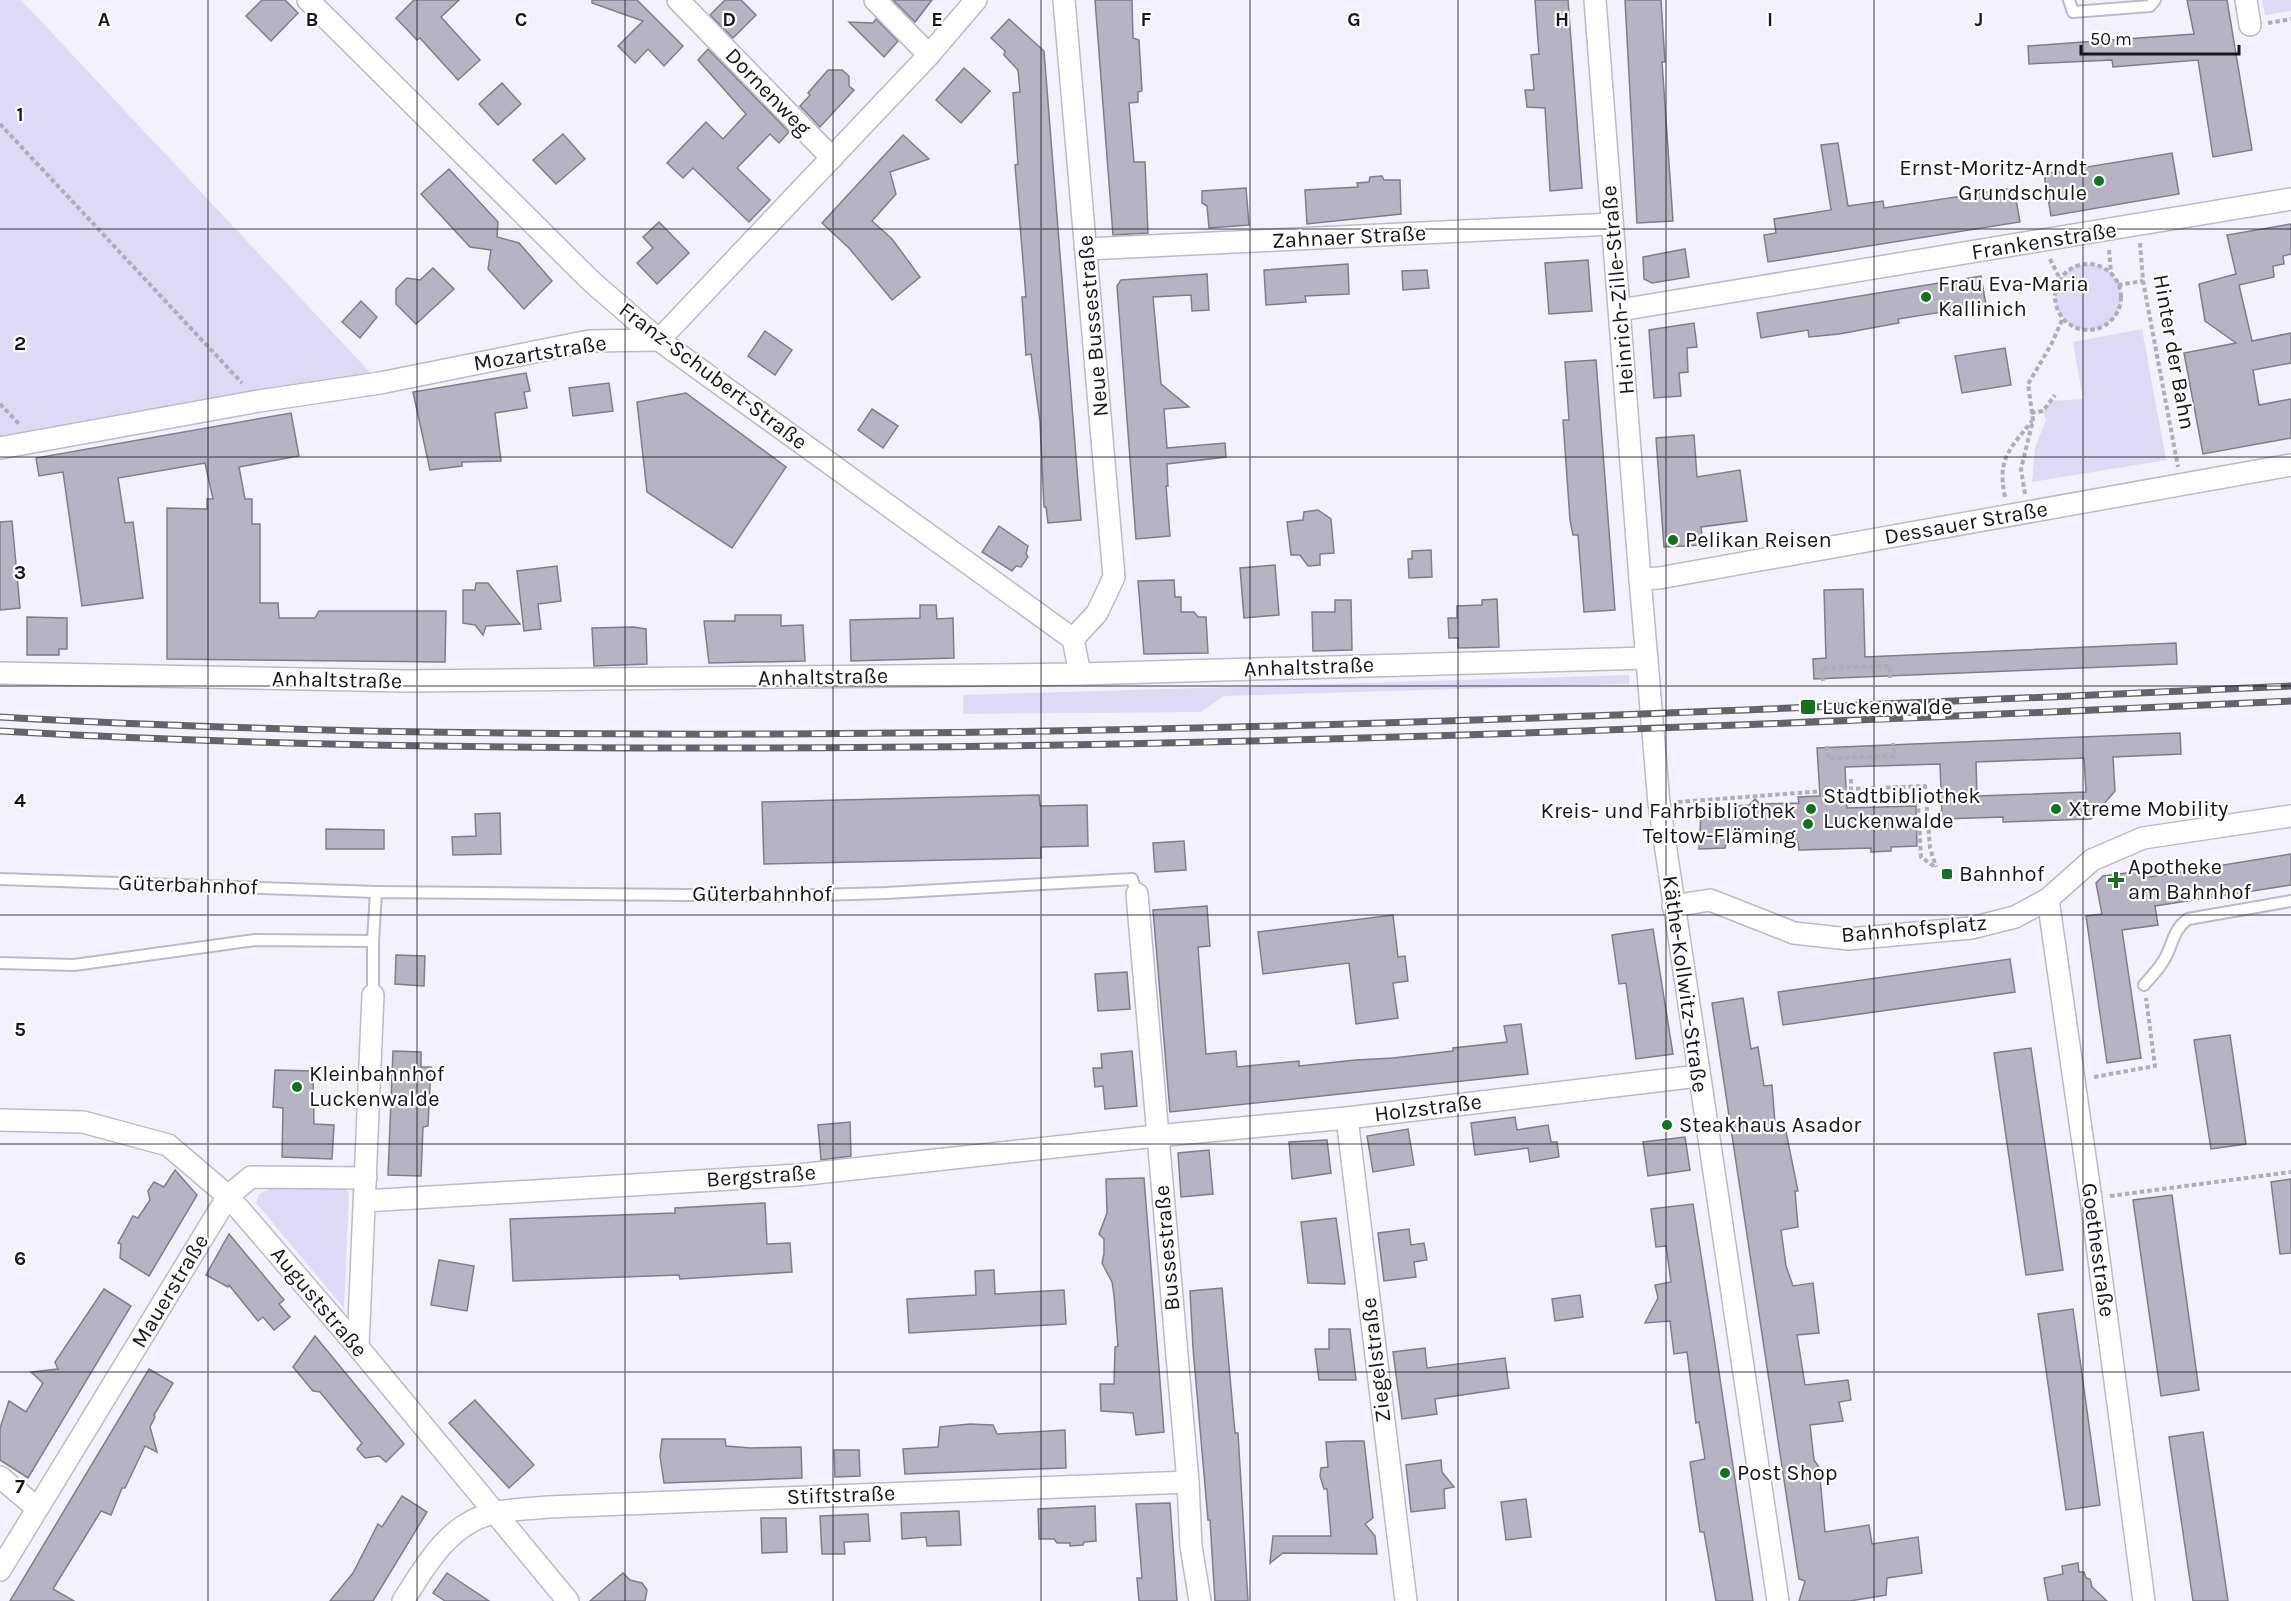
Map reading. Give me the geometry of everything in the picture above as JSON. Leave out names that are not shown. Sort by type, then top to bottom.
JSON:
[{"type":"street","name":"Franz-Schubert-Straße","points":[[308,0],[591,282],[659,340],[1073,639]]},
{"type":"street","name":"Dornenweg","points":[[678,0],[832,158]]},
{"type":"street","points":[[875,0],[928,55]]},
{"type":"street","points":[[659,340],[832,158],[976,0]]},
{"type":"street","name":"Neue Bussestraße","points":[[1064,0],[1114,577],[1097,613],[1073,639]]},
{"type":"street","name":"Heinrich-Zille-Straße","points":[[1595,0],[1640,579]]},
{"type":"street","points":[[2246,0],[2250,25]]},
{"type":"street","name":"Frankenstraße","points":[[1620,310],[2291,199]]},
{"type":"street","name":"Zahnaer Straße","points":[[1086,249],[1612,224]]},
{"type":"street","name":"Mozartstraße","points":[[0,448],[259,401],[380,383],[589,341],[659,340]]},
{"type":"street","name":"Dessauer Straße","points":[[1640,579],[1671,576],[2291,465]]},
{"type":"street","name":"Käthe-Kollwitz-Straße","points":[[1640,579],[1659,803],[1778,1601]]},
{"type":"street","points":[[1073,639],[1080,674]]},
{"type":"street","name":"Anhaltstraße","points":[[0,673],[406,681],[1080,674],[1647,658]]},
{"type":"street","name":"Bahnhofsplatz","points":[[1673,906],[1710,900],[1794,933],[1850,939],[1971,928],[2015,917],[2048,899],[2092,860],[2143,838],[2291,816]]},
{"type":"street","name":"Bussestraße","points":[[1137,894],[1156,1136],[1188,1482],[1191,1546],[1200,1601]]},
{"type":"street","name":"Goethestraße","points":[[2048,899],[2075,1081],[2144,1601]]},
{"type":"street","points":[[358,1347],[373,995]]},
{"type":"street","name":"Holzstraße","points":[[1156,1136],[1347,1118],[1698,1076]]},
{"type":"street","name":"Ziegelstraße","points":[[1347,1118],[1406,1601]]},
{"type":"street","name":"Auguststraße","points":[[0,1120],[83,1122],[168,1145],[228,1196],[358,1347],[568,1601]]},
{"type":"street","name":"Bergstraße","points":[[365,1201],[798,1175],[1156,1136]]},
{"type":"street","name":"Mauerstraße","points":[[0,1570],[228,1196],[251,1177],[366,1178]]},
{"type":"street","points":[[0,1477],[37,1508]]},
{"type":"street","name":"Stiftstraße","points":[[403,1601],[429,1562],[454,1532],[474,1520],[494,1513],[560,1507],[1188,1482]]},
{"type":"lane","points":[[2068,0],[2073,12],[2150,6],[2155,0]]},
{"type":"lane","name":"Güterbahnhof","points":[[0,879],[376,892],[784,896],[886,893],[1132,879],[1137,894]]},
{"type":"lane","points":[[373,995],[376,892]]},
{"type":"lane","points":[[2144,985],[2164,962],[2172,937],[2181,924],[2188,919],[2291,901]]},
{"type":"lane","points":[[0,963],[74,965],[255,940],[373,941]]},
{"type":"path","points":[[0,124],[259,401]]},
{"type":"path","name":"Hinter der Bahn","points":[[2139,225],[2143,281],[2181,484]]},
{"type":"path","points":[[2081,265],[2100,267],[2111,273],[2118,285],[2121,295],[2118,311],[2108,324],[2093,330],[2073,327],[2057,309],[2056,292],[2063,275],[2081,265]]},
{"type":"path","points":[[2118,285],[2143,281]]},
{"type":"path","points":[[2018,514],[2021,469],[2033,420],[2028,384],[2051,345],[2063,318]]},
{"type":"path","points":[[2031,413],[2043,411],[2055,395]]},
{"type":"path","points":[[2018,514],[2001,480],[2002,463],[2012,446],[2033,420]]},
{"type":"path","points":[[1823,681],[1822,669],[1890,666],[1890,678]]},
{"type":"path","points":[[1827,746],[1828,759],[1894,756],[1893,743]]},
{"type":"path","points":[[1851,779],[1851,789]]},
{"type":"path","points":[[1659,803],[1851,789],[1917,786],[1925,786],[1930,848],[1936,867],[1921,857],[1917,786]]},
{"type":"path","points":[[2075,1081],[2155,1066],[2144,985]]},
{"type":"path","points":[[2091,1198],[2291,1172]]},
{"type":"shaded area","points":[[0,0],[21,0],[380,383],[0,448]]},
{"type":"shaded area","points":[[2262,0],[2291,0],[2291,11],[2265,15]]},
{"type":"shaded area","points":[[2088,264],[2101,267],[2111,274],[2118,284],[2121,297],[2118,310],[2111,320],[2101,327],[2088,330],[2075,327],[2065,320],[2058,310],[2055,297],[2058,284],[2065,274],[2075,267]]},
{"type":"shaded area","points":[[2142,329],[2166,460],[2032,482],[2035,448],[2046,420],[2043,411],[2051,401],[2083,399],[2073,342]]},
{"type":"shaded area","points":[[1629,675],[1629,684],[1224,696],[1201,712],[963,714],[963,695]]},
{"type":"shaded area","points":[[270,1189],[345,1189],[349,1194],[344,1308],[256,1203],[259,1194]]},
{"type":"building","points":[[262,0],[285,0],[298,13],[271,41],[246,16]]},
{"type":"building","points":[[414,0],[459,0],[441,17],[480,60],[458,80],[420,38],[417,40],[396,18]]},
{"type":"building","points":[[592,0],[637,0],[683,46],[664,66],[648,49],[635,63],[618,46],[643,21],[592,3]]},
{"type":"building","points":[[725,0],[741,0],[756,15],[733,38],[710,15]]},
{"type":"building","points":[[893,0],[932,0],[915,22]]},
{"type":"building","points":[[1095,0],[1132,0],[1133,38],[1139,40],[1142,91],[1138,92],[1138,102],[1129,103],[1134,162],[1145,162],[1148,233],[1113,235]]},
{"type":"building","points":[[1535,0],[1568,0],[1582,188],[1550,191],[1545,108],[1527,107],[1525,90],[1534,90],[1531,55],[1539,54]]},
{"type":"building","points":[[1625,0],[1661,0],[1665,62],[1662,62],[1673,221],[1637,223]]},
{"type":"building","points":[[2187,0],[2227,0],[2252,150],[2213,157],[2198,60],[2113,67],[2112,60],[2029,64],[2028,46],[2194,34]]},
{"type":"building","points":[[876,19],[898,41],[884,57],[849,22],[873,23]]},
{"type":"building","points":[[1009,19],[1044,51],[1081,520],[1048,523],[1046,507],[1044,507],[1040,422],[1031,354],[1026,355],[1022,297],[1026,297],[1015,165],[1018,164],[1013,93],[1020,92],[1018,70],[1004,55],[1005,51],[991,38]]},
{"type":"building","points":[[708,49],[789,132],[779,143],[770,134],[737,168],[770,200],[749,222],[693,168],[683,178],[667,163],[706,122],[723,139],[746,114],[698,60]]},
{"type":"building","points":[[964,68],[990,91],[961,123],[936,100]]},
{"type":"building","points":[[828,70],[842,70],[849,76],[849,86],[854,90],[820,127],[800,106]]},
{"type":"building","points":[[502,83],[521,104],[498,125],[479,104]]},
{"type":"building","points":[[563,134],[585,159],[556,184],[533,160]]},
{"type":"building","points":[[903,135],[929,159],[890,172],[896,194],[872,221],[892,239],[920,277],[892,300],[849,248],[822,223]]},
{"type":"building","points":[[1838,143],[1848,206],[1883,201],[1884,208],[2014,188],[2020,222],[1768,262],[1764,235],[1776,233],[1774,219],[1831,210],[1821,145]]},
{"type":"building","points":[[2172,153],[2179,194],[2051,216],[2044,174]]},
{"type":"building","points":[[449,169],[498,222],[497,237],[519,243],[552,281],[524,309],[488,269],[491,250],[470,247],[421,194]]},
{"type":"building","points":[[1382,176],[1384,180],[1400,180],[1401,214],[1307,224],[1305,190],[1358,187],[1357,183],[1369,182],[1370,177]]},
{"type":"building","points":[[1246,188],[1249,225],[1209,228],[1207,206],[1202,203],[1202,191]]},
{"type":"building","points":[[659,222],[689,253],[657,284],[637,263],[653,248],[643,237]]},
{"type":"building","points":[[2291,224],[2291,254],[2283,256],[2284,264],[2273,266],[2274,277],[2239,285],[2252,341],[2291,333],[2291,363],[2253,370],[2259,405],[2291,399],[2291,438],[2203,454],[2184,353],[2236,343],[2205,321],[2199,284],[2236,274],[2227,235]]},
{"type":"building","points":[[1685,249],[1689,277],[1652,283],[1644,279],[1643,257]]},
{"type":"building","points":[[1588,260],[1592,311],[1549,314],[1545,263]]},
{"type":"building","points":[[1348,264],[1349,294],[1305,296],[1306,302],[1266,305],[1264,270]]},
{"type":"building","points":[[433,268],[454,289],[416,324],[396,304],[396,289],[407,278],[420,280]]},
{"type":"building","points":[[1427,270],[1429,288],[1403,290],[1402,271]]},
{"type":"building","points":[[1207,274],[1209,310],[1192,311],[1191,295],[1153,297],[1161,384],[1189,407],[1164,409],[1167,448],[1225,443],[1226,457],[1167,464],[1168,486],[1166,486],[1170,536],[1136,539],[1117,286],[1121,280]]},
{"type":"building","points":[[1981,276],[1986,305],[1898,319],[1899,323],[1839,334],[1809,337],[1808,330],[1761,338],[1757,313]]},
{"type":"building","points":[[361,301],[377,317],[360,338],[342,322]]},
{"type":"building","points":[[1694,323],[1697,347],[1687,348],[1688,372],[1679,373],[1681,396],[1654,398],[1649,330]]},
{"type":"building","points":[[765,331],[792,350],[775,375],[748,356]]},
{"type":"building","points":[[2005,348],[2011,385],[1962,393],[1955,356]]},
{"type":"building","points":[[1596,360],[1615,610],[1584,612],[1578,535],[1573,535],[1570,520],[1563,420],[1569,420],[1565,362]]},
{"type":"building","points":[[526,373],[530,391],[524,392],[527,408],[495,413],[501,461],[462,462],[462,466],[430,470],[413,392]]},
{"type":"building","points":[[609,383],[613,411],[573,416],[569,388]]},
{"type":"building","points":[[686,393],[786,467],[732,548],[647,492],[637,402]]},
{"type":"building","points":[[872,409],[898,426],[883,448],[858,430]]},
{"type":"building","points":[[291,413],[299,456],[239,467],[245,499],[252,499],[252,524],[260,524],[260,603],[278,603],[279,618],[315,618],[319,611],[446,611],[445,662],[167,659],[167,508],[207,509],[207,499],[213,499],[205,463],[118,478],[125,523],[133,522],[143,598],[82,606],[63,472],[39,476],[36,458]]},
{"type":"building","points":[[1694,435],[1697,477],[1740,470],[1747,521],[1701,527],[1703,545],[1664,547],[1656,438]]},
{"type":"building","points":[[1318,510],[1331,519],[1334,553],[1320,554],[1320,565],[1308,566],[1300,555],[1291,555],[1287,522],[1303,520],[1304,512]]},
{"type":"building","points":[[12,521],[20,608],[0,610],[0,522]]},
{"type":"building","points":[[999,526],[1028,546],[1026,554],[1028,557],[1021,567],[1016,566],[1012,571],[982,552]]},
{"type":"building","points":[[1431,550],[1432,577],[1409,578],[1408,559],[1412,559],[1412,551]]},
{"type":"building","points":[[1275,565],[1279,615],[1244,618],[1240,568]]},
{"type":"building","points":[[557,566],[561,601],[538,604],[541,629],[524,631],[517,571]]},
{"type":"building","points":[[1174,580],[1175,597],[1181,597],[1181,612],[1194,612],[1198,617],[1206,617],[1208,653],[1144,654],[1138,581]]},
{"type":"building","points":[[476,583],[488,583],[520,624],[486,626],[483,635],[475,625],[463,623],[463,590],[475,590]]},
{"type":"building","points":[[1863,589],[1865,657],[2176,643],[2177,664],[1814,679],[1813,659],[1826,658],[1824,590]]},
{"type":"building","points":[[1497,599],[1499,647],[1458,648],[1458,638],[1449,638],[1448,618],[1457,618],[1457,606],[1482,605],[1482,600]]},
{"type":"building","points":[[1335,600],[1351,600],[1352,650],[1313,651],[1312,612],[1335,612]]},
{"type":"building","points":[[920,605],[936,605],[937,619],[953,618],[954,658],[851,661],[850,620],[920,618]]},
{"type":"building","points":[[735,615],[781,615],[781,626],[803,625],[805,661],[709,663],[704,621],[735,621]]},
{"type":"building","points":[[27,617],[67,618],[67,649],[59,649],[59,655],[27,655]]},
{"type":"building","points":[[592,628],[646,629],[647,664],[594,666]]},
{"type":"building","points":[[2180,733],[2181,754],[2113,757],[2115,791],[2091,819],[2003,822],[2003,817],[1942,819],[1940,764],[1845,767],[1847,808],[1916,806],[1917,846],[1891,847],[1891,851],[1871,852],[1871,848],[1799,850],[1798,842],[1760,844],[1759,836],[1728,837],[1725,848],[1699,849],[1701,812],[1738,811],[1737,806],[1749,805],[1755,799],[1760,804],[1799,803],[1798,797],[1820,796],[1817,748]],"holes":[[[2084,758],[2086,792],[1977,796],[1976,762]]]},
{"type":"building","points":[[1039,795],[1040,806],[1087,805],[1088,846],[1041,847],[1041,858],[764,864],[762,802]]},
{"type":"building","points":[[500,813],[501,854],[453,855],[452,837],[476,836],[475,814]]},
{"type":"building","points":[[326,829],[384,830],[384,849],[326,849]]},
{"type":"building","points":[[1184,841],[1186,870],[1155,872],[1153,843]]},
{"type":"building","points":[[2291,854],[2291,885],[2155,906],[2158,925],[2122,930],[2141,1058],[2107,1063],[2086,916],[2102,914],[2096,883],[2103,876],[2149,870],[2150,877]]},
{"type":"building","points":[[1207,906],[1210,946],[1198,947],[1206,1054],[1236,1051],[1237,1067],[1299,1061],[1299,1066],[1393,1058],[1507,1042],[1504,1026],[1521,1024],[1528,1074],[1170,1112],[1153,910]]},
{"type":"building","points":[[1393,915],[1398,957],[1405,956],[1408,981],[1393,983],[1398,1018],[1356,1024],[1349,963],[1263,974],[1258,932]]},
{"type":"building","points":[[1653,929],[1673,1054],[1636,1059],[1626,983],[1619,984],[1612,935]]},
{"type":"building","points":[[396,955],[425,956],[424,986],[395,984]]},
{"type":"building","points":[[2010,959],[2015,992],[1783,1025],[1778,992]]},
{"type":"building","points":[[1127,972],[1130,1009],[1098,1011],[1095,974]]},
{"type":"building","points":[[1743,998],[1751,1049],[1758,1047],[1764,1086],[1772,1085],[1775,1123],[1784,1122],[1798,1191],[1795,1191],[1798,1227],[1781,1230],[1786,1266],[1793,1286],[1813,1283],[1819,1333],[1797,1335],[1805,1385],[1848,1380],[1851,1400],[1839,1402],[1843,1421],[1810,1425],[1814,1460],[1819,1467],[1825,1532],[1869,1525],[1872,1544],[1918,1537],[1922,1573],[1887,1578],[1886,1595],[1850,1601],[1799,1601],[1805,1581],[1799,1579],[1712,1003]]},
{"type":"building","points":[[2230,1035],[2246,1144],[2211,1149],[2194,1040]]},
{"type":"building","points":[[2031,1048],[2063,1270],[2026,1275],[1994,1053]]},
{"type":"building","points":[[393,1051],[421,1052],[421,1067],[431,1067],[428,1126],[423,1127],[421,1176],[388,1175]]},
{"type":"building","points":[[1132,1051],[1137,1106],[1105,1109],[1103,1086],[1095,1087],[1093,1068],[1102,1068],[1101,1054]]},
{"type":"building","points":[[275,1070],[313,1071],[314,1124],[334,1125],[332,1159],[282,1157],[283,1108],[273,1107]]},
{"type":"building","points":[[1515,1117],[1517,1130],[1548,1125],[1551,1142],[1557,1142],[1559,1157],[1530,1162],[1528,1148],[1475,1155],[1471,1123]]},
{"type":"building","points":[[850,1122],[851,1156],[821,1160],[818,1125]]},
{"type":"building","points":[[1408,1129],[1414,1165],[1373,1172],[1367,1136]]},
{"type":"building","points":[[1685,1137],[1690,1170],[1648,1176],[1643,1142]]},
{"type":"building","points":[[1327,1140],[1331,1173],[1292,1179],[1289,1142]]},
{"type":"building","points":[[1209,1150],[1213,1194],[1181,1197],[1178,1153]]},
{"type":"building","points":[[175,1170],[197,1195],[149,1276],[120,1258],[121,1244],[118,1243],[133,1216],[138,1218],[150,1200],[148,1191],[154,1182],[164,1187]]},
{"type":"building","points":[[1144,1178],[1164,1432],[1136,1435],[1133,1413],[1101,1411],[1100,1384],[1114,1384],[1115,1347],[1118,1346],[1112,1282],[1102,1263],[1104,1239],[1099,1234],[1107,1213],[1106,1179]]},
{"type":"building","points":[[2291,1179],[2291,1253],[2280,1254],[2271,1182]]},
{"type":"building","points":[[2172,1195],[2199,1390],[2161,1396],[2133,1200]]},
{"type":"building","points":[[765,1203],[767,1244],[790,1243],[792,1272],[680,1279],[679,1275],[513,1281],[510,1219],[675,1213],[675,1208]]},
{"type":"building","points":[[1693,1204],[1753,1601],[1716,1601],[1704,1532],[1700,1532],[1690,1462],[1705,1459],[1699,1422],[1696,1423],[1687,1352],[1674,1354],[1670,1321],[1645,1323],[1658,1298],[1655,1285],[1671,1282],[1666,1246],[1656,1247],[1651,1209]]},
{"type":"building","points":[[1336,1218],[1345,1284],[1308,1283],[1301,1222]]},
{"type":"building","points":[[1409,1229],[1411,1245],[1424,1243],[1427,1260],[1414,1262],[1416,1277],[1384,1281],[1378,1233]]},
{"type":"building","points":[[229,1234],[284,1300],[279,1304],[290,1317],[274,1330],[263,1317],[258,1321],[229,1285],[228,1287],[206,1275]]},
{"type":"building","points":[[439,1260],[474,1266],[467,1311],[431,1305]]},
{"type":"building","points":[[994,1270],[995,1294],[1064,1290],[1066,1324],[909,1333],[907,1299],[976,1295],[975,1271]]},
{"type":"building","points":[[1222,1288],[1235,1433],[1238,1433],[1248,1601],[1215,1601],[1210,1520],[1208,1520],[1193,1348],[1190,1291]]},
{"type":"building","points":[[104,1289],[131,1306],[28,1478],[0,1460],[0,1428],[9,1401],[26,1412],[43,1383],[31,1372],[58,1369],[55,1362]]},
{"type":"building","points":[[1580,1295],[1583,1317],[1555,1321],[1552,1299]]},
{"type":"building","points":[[2073,1309],[2100,1505],[2066,1510],[2038,1314]]},
{"type":"building","points":[[1329,1329],[1350,1329],[1356,1380],[1319,1380],[1315,1349],[1329,1349]]},
{"type":"building","points":[[315,1336],[404,1444],[386,1462],[379,1456],[365,1458],[357,1449],[362,1443],[320,1392],[313,1391],[293,1367]]},
{"type":"building","points":[[1425,1348],[1427,1368],[1505,1358],[1509,1388],[1435,1399],[1437,1414],[1402,1419],[1393,1352]]},
{"type":"building","points":[[149,1369],[173,1383],[154,1415],[150,1427],[157,1452],[145,1446],[125,1488],[122,1488],[111,1515],[101,1511],[53,1589],[74,1601],[10,1601]]},
{"type":"building","points":[[475,1400],[534,1465],[509,1488],[449,1423]]},
{"type":"building","points":[[970,1424],[993,1425],[997,1434],[1065,1430],[1066,1468],[905,1474],[903,1449],[938,1447],[940,1427]]},
{"type":"building","points":[[2203,1432],[2228,1601],[2193,1601],[2169,1437]]},
{"type":"building","points":[[662,1439],[725,1439],[726,1446],[751,1448],[801,1447],[802,1478],[664,1483],[660,1456]]},
{"type":"building","points":[[1364,1441],[1373,1518],[1365,1524],[1375,1536],[1377,1554],[1283,1553],[1270,1563],[1273,1536],[1331,1536],[1327,1489],[1324,1489],[1320,1476],[1321,1468],[1328,1467],[1326,1442]]},
{"type":"building","points":[[834,1450],[859,1450],[860,1476],[835,1477]]},
{"type":"building","points":[[1441,1460],[1442,1472],[1454,1487],[1444,1489],[1445,1508],[1411,1512],[1406,1465]]},
{"type":"building","points":[[402,1496],[427,1512],[373,1601],[330,1601],[353,1573],[378,1524],[382,1527]]},
{"type":"building","points":[[1526,1499],[1531,1537],[1506,1540],[1501,1502]]},
{"type":"building","points":[[1170,1503],[1177,1601],[1139,1601],[1137,1578],[1142,1578],[1136,1504]]},
{"type":"building","points":[[1095,1506],[1096,1541],[1070,1546],[1070,1543],[1057,1543],[1054,1539],[1039,1539],[1038,1509]]},
{"type":"building","points":[[959,1511],[961,1545],[927,1546],[926,1537],[902,1539],[901,1513]]},
{"type":"building","points":[[868,1514],[870,1541],[844,1542],[845,1554],[822,1554],[820,1516]]},
{"type":"building","points":[[761,1518],[786,1518],[787,1552],[762,1553]]},
{"type":"building","points":[[2078,1563],[2079,1572],[2084,1572],[2086,1578],[2090,1579],[2092,1587],[2107,1601],[2048,1601],[2044,1578],[2063,1574],[2062,1566]]},
{"type":"building","points":[[447,1573],[489,1601],[445,1601],[433,1593]]},
{"type":"building","points":[[623,1573],[630,1580],[642,1583],[647,1590],[645,1601],[590,1601]]},
{"type":"railway","points":[[0,717],[392,732],[685,734],[972,732],[1537,718],[2291,686]]},
{"type":"railway","points":[[0,731],[181,740],[362,745],[634,748],[921,747],[1508,734],[2291,701]]},
{"type":"place","name":"Ernst-Moritz-Arndt Grundschule","points":[[2099,181]]},
{"type":"place","name":"Frau Eva-Maria Kallinich","points":[[1926,297]]},
{"type":"place","name":"Pelikan Reisen","points":[[1673,540]]},
{"type":"place","name":"Luckenwalde","points":[[1808,707]]},
{"type":"place","name":"Stadtbibliothek Luckenwalde","points":[[1811,809]]},
{"type":"place","name":"Xtreme Mobility","points":[[2056,809]]},
{"type":"place","name":"Kreis- und Fahrbibliothek Teltow-Fläming","points":[[1808,824]]},
{"type":"place","name":"Bahnhof","points":[[1947,874]]},
{"type":"place","name":"Apotheke am Bahnhof","points":[[2116,880]]},
{"type":"place","name":"Kleinbahnhof Luckenwalde","points":[[297,1087]]},
{"type":"place","name":"Steakhaus Asador","points":[[1667,1125]]},
{"type":"place","name":"Post Shop","points":[[1725,1473]]}]
